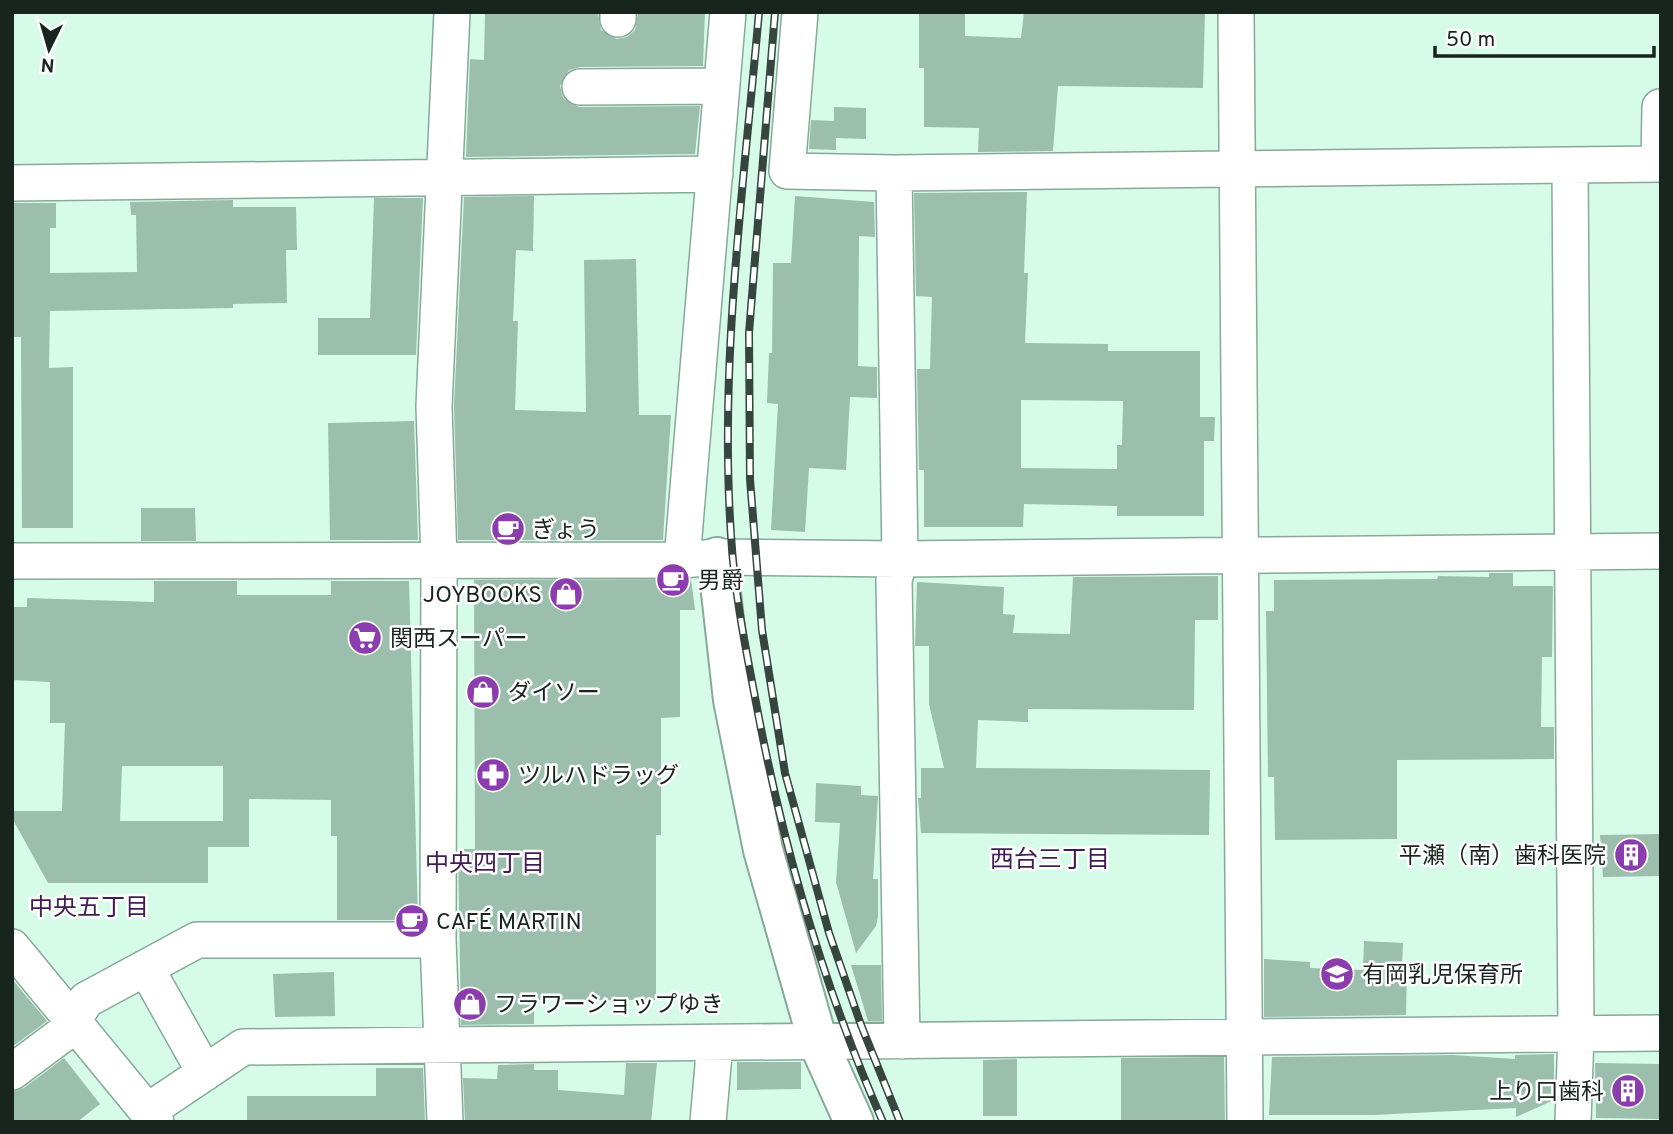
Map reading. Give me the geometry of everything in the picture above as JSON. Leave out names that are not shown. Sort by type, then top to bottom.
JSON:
[{"type":"street","points":[[445,1122],[438,940],[439,561],[434,406],[452,12]]},
{"type":"street","points":[[728,12],[715,174],[700,558],[733,700],[763,850],[818,1042],[853,1122]]},
{"type":"street","points":[[800,12],[787,171],[894,173],[1660,164],[1660,107]]},
{"type":"street","points":[[1236,12],[1243,554],[1245,1122]]},
{"type":"street","points":[[580,87],[722,86]]},
{"type":"street","points":[[1570,166],[1576,1033],[1573,1122]]},
{"type":"street","points":[[894,173],[900,559],[894,580],[902,1041]]},
{"type":"street","points":[[12,183],[715,174]]},
{"type":"street","points":[[12,561],[900,559],[1661,551]]},
{"type":"street","points":[[12,1072],[67,1031],[86,1000],[197,940],[438,940]]},
{"type":"street","points":[[12,947],[152,1116],[205,1073],[243,1047],[1661,1033]]},
{"type":"street","points":[[146,968],[205,1073]]},
{"type":"street","points":[[708,1122],[715,1043]]},
{"type":"building","points":[[485,12],[598,12],[601,30],[617,39],[627,37],[635,30],[638,12],[705,12],[703,66],[580,67],[569,70],[560,86],[563,98],[579,107],[700,106],[695,154],[466,157],[470,59],[484,60]]},
{"type":"building","points":[[919,12],[965,12],[965,36],[1021,38],[1024,12],[1205,13],[1203,88],[1058,86],[1053,151],[978,152],[979,128],[924,127],[924,68],[919,68]]},
{"type":"building","points":[[834,107],[866,108],[866,139],[836,138],[836,150],[809,149],[811,120],[834,121]]},
{"type":"building","points":[[1027,192],[1025,343],[1108,344],[1108,351],[1200,351],[1200,417],[1215,417],[1214,441],[1204,441],[1204,516],[1117,516],[1117,506],[1024,504],[1023,527],[924,527],[924,470],[919,470],[917,369],[930,369],[932,297],[916,296],[914,193]],"holes":[[[1021,400],[1123,401],[1122,445],[1117,445],[1117,469],[1021,468]]]},
{"type":"building","points":[[534,196],[533,251],[516,250],[513,321],[518,321],[515,410],[586,412],[584,260],[636,259],[639,415],[671,415],[663,540],[458,540],[454,406],[464,197]]},
{"type":"building","points":[[795,196],[874,202],[875,237],[859,236],[858,366],[877,367],[877,398],[850,397],[846,470],[809,468],[805,532],[771,530],[778,404],[767,403],[769,353],[772,353],[773,263],[791,263]]},
{"type":"building","points":[[374,198],[423,198],[416,355],[318,355],[318,318],[370,318]]},
{"type":"building","points":[[233,200],[233,207],[296,207],[297,250],[286,250],[287,303],[233,304],[233,308],[50,311],[49,368],[73,367],[73,528],[22,528],[21,337],[13,337],[12,203],[56,203],[56,228],[50,228],[50,273],[137,272],[136,215],[131,215],[130,202]]},
{"type":"building","points":[[414,421],[418,540],[330,540],[328,423]]},
{"type":"building","points":[[141,508],[195,508],[196,541],[141,541]]},
{"type":"building","points":[[1489,573],[1513,573],[1513,586],[1553,586],[1552,657],[1542,657],[1541,727],[1554,727],[1554,759],[1397,760],[1397,839],[1275,840],[1274,777],[1268,777],[1266,611],[1274,611],[1274,580],[1437,579],[1438,576],[1489,577]]},
{"type":"building","points":[[1218,576],[1218,620],[1195,620],[1194,710],[1028,709],[1028,722],[978,720],[976,768],[1210,770],[1209,835],[921,833],[918,798],[921,798],[921,768],[944,768],[929,704],[929,646],[915,646],[917,582],[1004,587],[1003,614],[1015,615],[1013,633],[1070,634],[1073,577]]},
{"type":"building","points":[[691,579],[695,610],[680,610],[680,717],[661,718],[661,835],[656,835],[656,1000],[534,1000],[534,1024],[461,1025],[458,849],[475,849],[474,580]]},
{"type":"building","points":[[154,581],[237,581],[237,595],[331,595],[331,581],[409,581],[418,920],[337,920],[337,836],[331,836],[331,800],[249,799],[249,847],[208,847],[208,883],[48,883],[12,818],[12,811],[62,811],[65,723],[50,723],[50,682],[12,680],[12,607],[27,607],[27,598],[154,602]],"holes":[[[122,766],[223,766],[223,821],[120,821]]]},
{"type":"building","points":[[816,783],[861,786],[861,795],[878,796],[873,879],[878,879],[878,917],[876,926],[856,953],[836,882],[840,823],[815,822]]},
{"type":"building","name":"平瀬（南）歯科医院","points":[[1661,834],[1661,876],[1603,877],[1600,835]]},
{"type":"building","points":[[1364,941],[1403,943],[1402,969],[1407,969],[1406,1015],[1264,1017],[1264,959],[1310,962],[1310,968],[1363,970]]},
{"type":"building","points":[[851,965],[881,965],[882,1021],[868,1021]]},
{"type":"building","points":[[334,972],[335,1016],[275,1017],[273,974]]},
{"type":"building","points":[[12,979],[47,1021],[12,1047]]},
{"type":"building","points":[[1554,1054],[1554,1100],[1516,1117],[1516,1108],[1373,1115],[1269,1115],[1272,1057],[1453,1055],[1515,1059],[1515,1055]]},
{"type":"building","points":[[1224,1057],[1225,1122],[1121,1122],[1121,1058]]},
{"type":"building","points":[[64,1058],[100,1104],[77,1122],[12,1122],[12,1092],[24,1088]]},
{"type":"building","points":[[1017,1059],[1017,1116],[983,1116],[983,1060]]},
{"type":"building","points":[[737,1062],[801,1062],[801,1089],[737,1090]]},
{"type":"building","points":[[626,1063],[657,1063],[651,1122],[465,1122],[463,1078],[497,1079],[498,1065],[534,1064],[534,1070],[558,1070],[558,1090],[624,1095]]},
{"type":"building","name":"上り口歯科","points":[[1595,1063],[1661,1064],[1661,1119],[1596,1118]]},
{"type":"building","points":[[376,1068],[423,1068],[425,1122],[247,1122],[247,1096],[376,1096]]},
{"type":"railway","points":[[759,12],[740,208],[728,404],[728,470],[734,575],[765,747],[791,857],[822,964],[883,1122]]},
{"type":"railway","points":[[775,12],[749,333],[750,479],[762,630],[785,773],[829,933],[861,1025],[900,1122]]},
{"type":"place","name":"ぎょう","points":[[508,529]]},
{"type":"place","name":"男爵","points":[[673,580]]},
{"type":"place","name":"JOYBOOKS","points":[[566,594]]},
{"type":"place","name":"関西スーパー","points":[[365,638]]},
{"type":"place","name":"ダイソー","points":[[483,692]]},
{"type":"place","name":"ツルハドラッグ","points":[[493,775]]},
{"type":"place","name":"平瀬（南）歯科医院","points":[[1631,855]]},
{"type":"place","name":"CAFÉ MARTIN","points":[[412,921]]},
{"type":"place","name":"有岡乳児保育所","points":[[1337,974]]},
{"type":"place","name":"フラワーショップゆき","points":[[470,1004]]},
{"type":"place","name":"上り口歯科","points":[[1628,1091]]},
{"type":"district","name":"西台三丁目","points":[[1050,859]]},
{"type":"district","name":"中央四丁目","points":[[485,863]]},
{"type":"district","name":"中央五丁目","points":[[89,907]]}]
